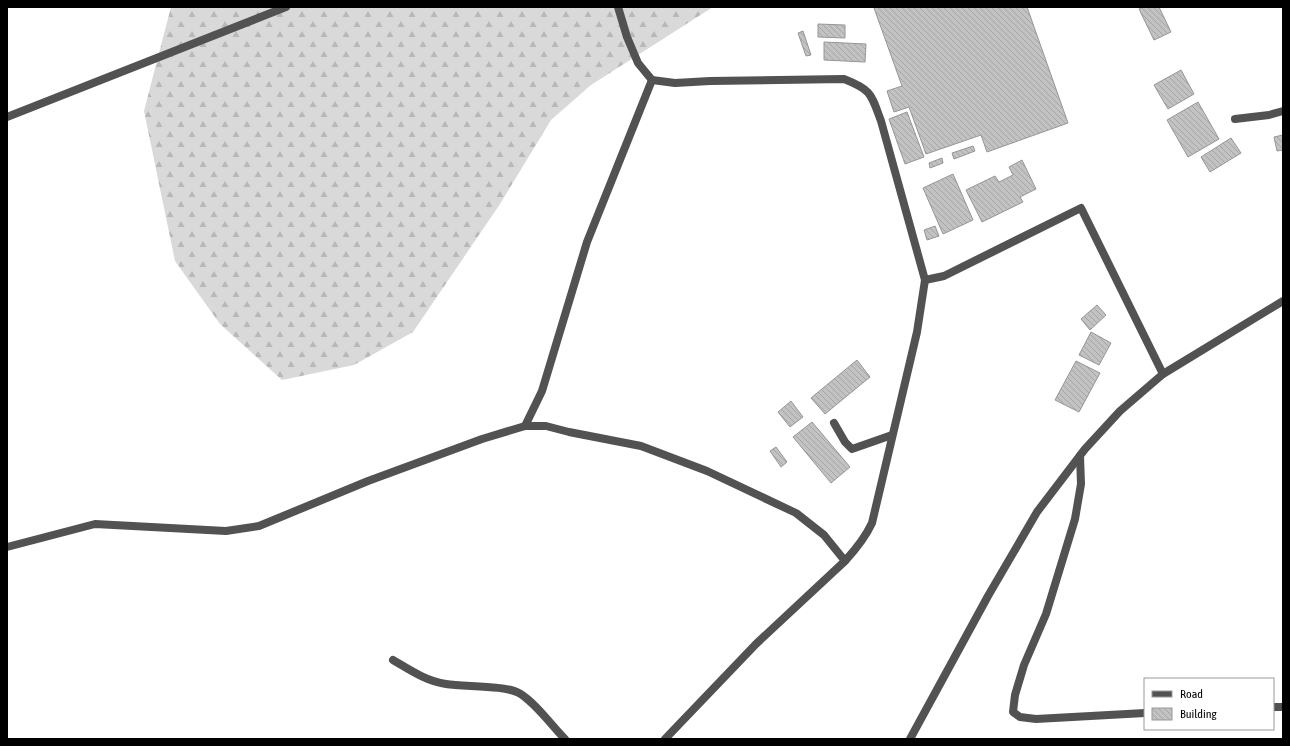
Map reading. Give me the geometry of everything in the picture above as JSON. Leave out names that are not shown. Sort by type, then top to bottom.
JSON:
[{"type":"street","points":[[7,117],[286,7]]},
{"type":"street","points":[[618,7],[627,37],[638,63],[652,80],[675,83],[844,79],[860,85],[871,95],[881,120],[924,280],[917,332],[872,524],[857,548],[845,561],[756,644],[665,739]]},
{"type":"street","points":[[525,426],[542,391],[588,242],[652,80]]},
{"type":"street","points":[[1235,119],[1269,115],[1283,110]]},
{"type":"street","points":[[924,280],[944,276],[1081,208],[1163,374]]},
{"type":"street","points":[[910,739],[988,596],[1037,512],[1080,456],[1120,411],[1163,374],[1283,301]]},
{"type":"street","points":[[834,423],[845,442],[852,449],[892,434]]},
{"type":"street","points":[[7,547],[95,524],[226,531],[259,526],[368,481],[482,439],[525,426],[546,426],[641,446],[707,471],[796,513],[824,535],[845,561]]},
{"type":"street","points":[[1080,456],[1081,484],[1075,519],[1046,614],[1024,665],[1015,695],[1013,712],[1020,717],[1036,719],[1144,713]]},
{"type":"street","points":[[393,660],[425,679],[446,684],[505,689],[518,693],[535,707],[564,739]]},
{"type":"green space","points":[[171,7],[713,7],[591,85],[551,120],[500,204],[413,332],[354,365],[282,380],[220,324],[175,261],[144,111]]},
{"type":"building","points":[[1027,7],[1068,123],[987,152],[981,135],[926,154],[909,107],[894,112],[887,91],[902,86],[874,8]]},
{"type":"building","points":[[1143,7],[1159,7],[1171,32],[1154,40],[1139,9]]},
{"type":"building","points":[[818,24],[845,25],[845,38],[818,37]]},
{"type":"building","points":[[803,31],[811,55],[806,56],[798,33]]},
{"type":"building","points":[[824,42],[866,44],[865,62],[824,60]]},
{"type":"building","points":[[1181,70],[1194,94],[1168,109],[1154,85]]},
{"type":"building","points":[[1198,102],[1219,139],[1188,157],[1167,120]]},
{"type":"building","points":[[907,112],[924,157],[905,164],[889,119]]},
{"type":"building","points":[[1283,135],[1283,150],[1277,151],[1274,137]]},
{"type":"building","points":[[1231,138],[1241,153],[1210,172],[1201,157]]},
{"type":"building","points":[[973,146],[975,151],[954,159],[952,153]]},
{"type":"building","points":[[942,158],[943,163],[930,168],[929,163]]},
{"type":"building","points":[[1022,160],[1036,189],[1020,197],[1023,202],[982,222],[966,190],[995,176],[999,182],[1013,175],[1009,167]]},
{"type":"building","points":[[953,174],[973,220],[943,234],[923,188]]},
{"type":"building","points":[[935,226],[939,236],[927,240],[924,230]]},
{"type":"building","points":[[1097,305],[1106,315],[1090,330],[1081,319]]},
{"type":"building","points":[[1091,332],[1111,343],[1099,365],[1079,355]]},
{"type":"building","points":[[857,360],[870,377],[825,414],[811,398]]},
{"type":"building","points":[[1076,361],[1100,373],[1079,412],[1055,400]]},
{"type":"building","points":[[791,401],[803,417],[790,427],[778,412]]},
{"type":"building","points":[[812,422],[850,467],[831,483],[793,437]]},
{"type":"building","points":[[776,447],[787,462],[781,467],[770,451]]}]
